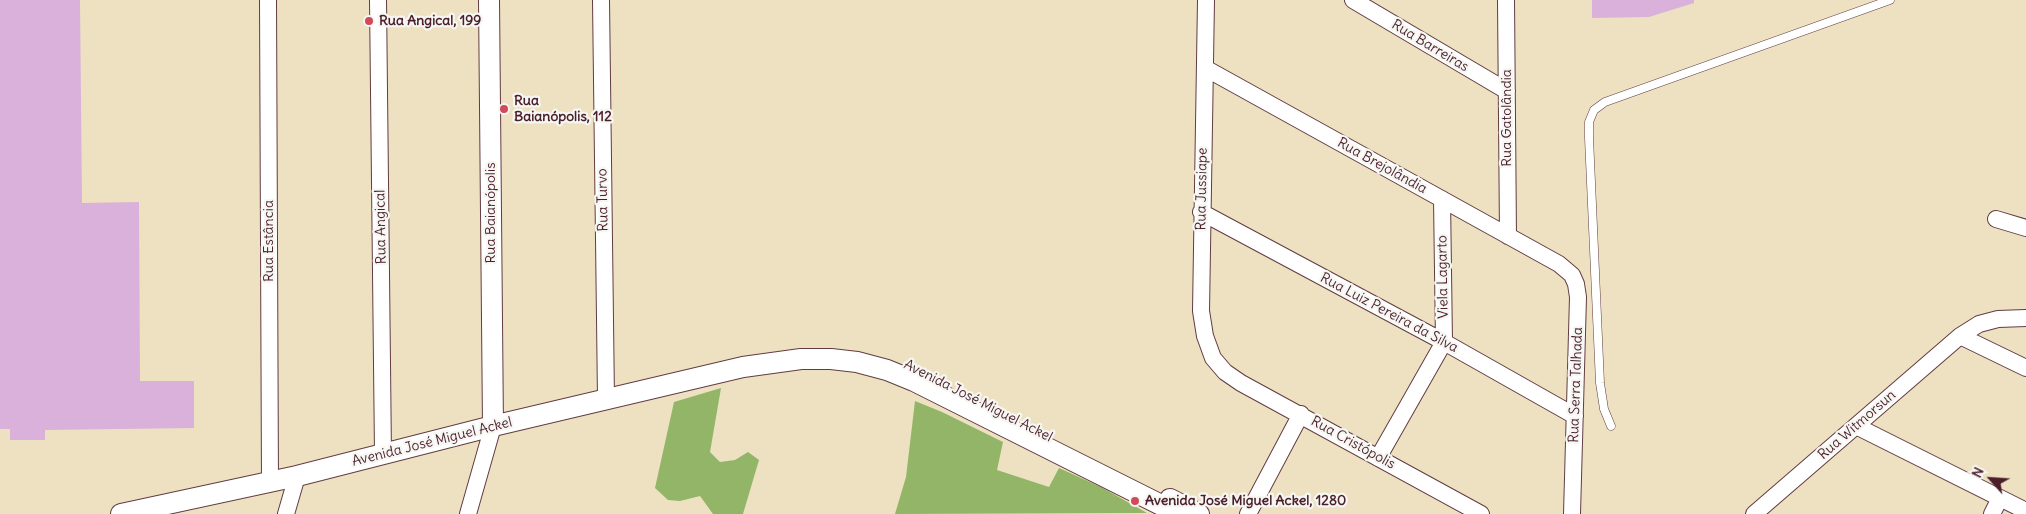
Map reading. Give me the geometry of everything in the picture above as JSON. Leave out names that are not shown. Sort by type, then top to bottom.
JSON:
[{"type":"street","name":"Rua Estância","points":[[268,0],[270,483]]},
{"type":"street","name":"Rua Angical","points":[[378,0],[383,454]]},
{"type":"street","name":"Rua Baianópolis","points":[[489,0],[492,426]]},
{"type":"street","name":"Rua Turvo","points":[[601,0],[606,399]]},
{"type":"street","name":"Rua Jussiape","points":[[1206,0],[1201,212],[1202,319],[1205,336],[1213,358],[1225,372]]},
{"type":"street","name":"Rua Barreiras","points":[[1353,0],[1507,91]]},
{"type":"street","name":"Rua Gatolândia","points":[[1506,0],[1508,236]]},
{"type":"street","name":"Rua Brejolândia","points":[[1205,68],[1559,264]]},
{"type":"street","name":"Viela Lagarto","points":[[1442,199],[1444,342]]},
{"type":"street","name":"Rua Luiz Pereira da Silva","points":[[1201,212],[1444,342],[1575,416]]},
{"type":"street","points":[[1996,219],[2026,228]]},
{"type":"street","name":"Rua Serra Talhada","points":[[1559,264],[1572,275],[1578,297],[1572,514]]},
{"type":"street","name":"Rua Witmorsun","points":[[1754,514],[1960,336],[1979,324],[1998,319],[2026,318]]},
{"type":"street","points":[[1960,336],[2026,368]]},
{"type":"street","points":[[1378,458],[1444,342]]},
{"type":"street","name":"Avenida José Miguel Ackel","points":[[743,367],[777,353],[813,348],[853,349],[890,357],[920,370],[1199,514]]},
{"type":"street","name":"Avenida José Miguel Ackel","points":[[121,514],[270,483],[492,426],[743,367],[802,359],[831,359],[857,362],[886,370],[950,398],[1179,514]]},
{"type":"street","name":"Rua Cristópolis","points":[[1225,372],[1241,383],[1302,414],[1481,514]]},
{"type":"street","points":[[1248,514],[1302,414]]},
{"type":"street","points":[[468,514],[492,426]]},
{"type":"street","points":[[1856,426],[2026,511]]},
{"type":"street","points":[[286,514],[297,476]]},
{"type":"street","points":[[1992,514],[2000,498]]},
{"type":"lane","points":[[1611,426],[1604,409],[1600,383],[1589,138],[1589,122],[1594,110],[1605,102],[1890,0]]},
{"type":"green space","points":[[721,388],[710,452],[720,462],[735,460],[748,452],[759,460],[743,514],[713,514],[700,496],[680,501],[668,500],[655,488],[674,402]]},
{"type":"green space","points":[[915,401],[1003,442],[997,470],[1049,487],[1059,468],[1101,487],[1147,513],[895,514],[906,477]]},
{"type":"building","points":[[0,0],[80,0],[82,203],[139,202],[140,381],[194,381],[194,428],[45,430],[45,440],[10,440],[10,429],[0,429]]},
{"type":"building","points":[[1592,0],[1694,0],[1694,3],[1649,17],[1592,18]]},
{"type":"place","name":"Rua Angical, 199","points":[[369,21]]},
{"type":"place","name":"Rua Baianópolis, 112","points":[[504,109]]},
{"type":"place","name":"Avenida José Miguel Ackel, 1280","points":[[1135,501]]}]
